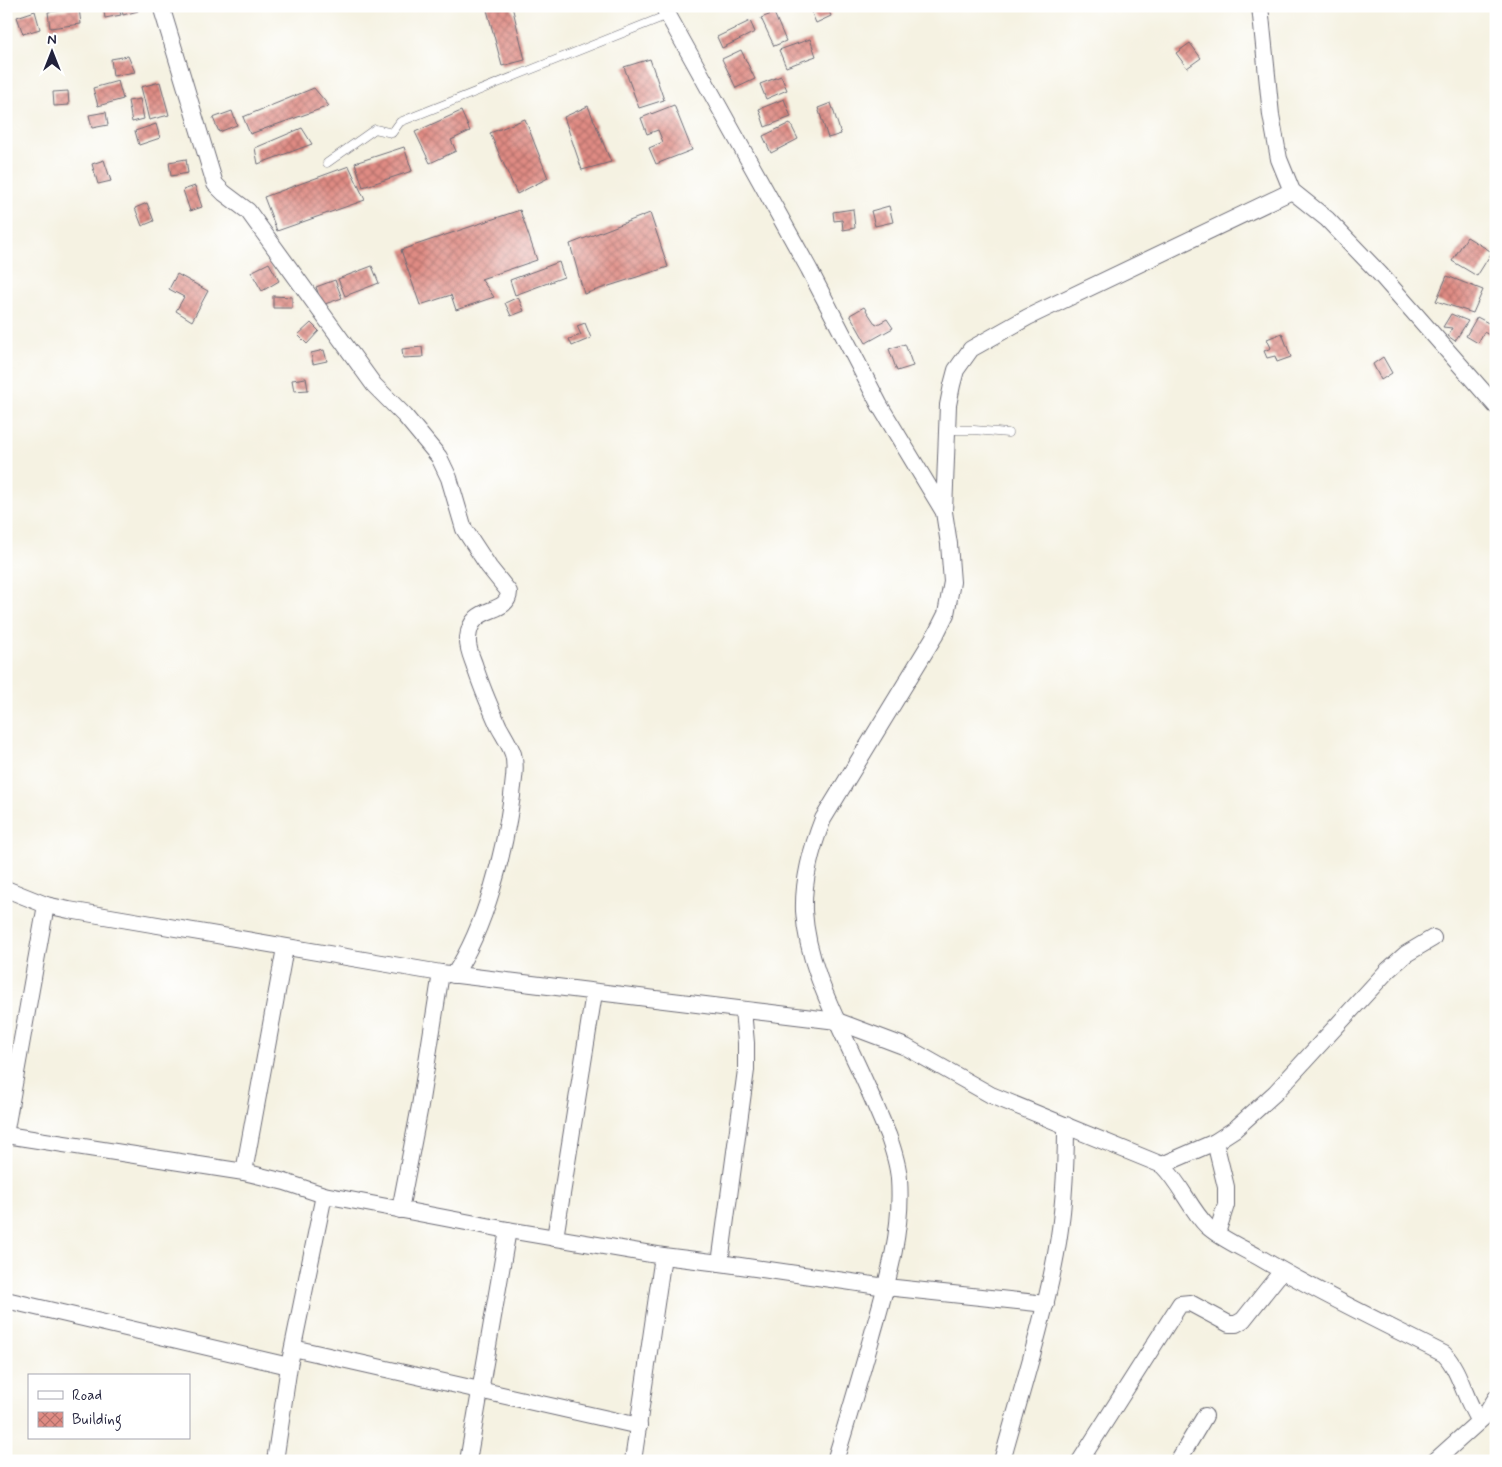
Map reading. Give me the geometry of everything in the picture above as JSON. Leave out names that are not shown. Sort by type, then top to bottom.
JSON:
[{"type":"street","points":[[160,6],[215,184],[248,211],[374,385],[405,416],[439,457],[445,467],[461,520],[468,536],[509,592],[504,604],[482,613],[474,619],[468,637],[468,645],[482,687],[511,748],[515,768],[507,833],[488,901],[472,944],[448,974],[400,1210]]},
{"type":"street","points":[[1260,6],[1271,115],[1279,159],[1292,191],[1326,218],[1380,274],[1496,406]]},
{"type":"street","points":[[666,11],[810,269],[880,406],[944,512]]},
{"type":"street","points":[[836,1461],[894,1255],[898,1222],[899,1179],[895,1156],[888,1135],[817,973],[807,930],[804,901],[810,863],[823,819],[937,632],[946,614],[952,582],[944,512],[947,430],[948,406],[956,370],[971,349],[1028,317],[1292,191]]},
{"type":"street","points":[[6,889],[46,905],[285,948],[448,974],[837,1022],[906,1047],[991,1095],[1162,1165],[1174,1177],[1196,1212],[1208,1226],[1308,1286],[1444,1354],[1455,1368],[1466,1397],[1479,1421]]},
{"type":"street","points":[[6,1129],[8,1105],[46,905]]},
{"type":"street","points":[[1162,1165],[1214,1142],[1235,1129],[1275,1094],[1388,970],[1406,954],[1433,938]]},
{"type":"street","points":[[244,1172],[285,948]]},
{"type":"street","points":[[555,1238],[594,993]]},
{"type":"street","points":[[720,1262],[746,1070],[746,1043],[742,1010]]},
{"type":"street","points":[[1002,1461],[1046,1304],[1057,1253],[1065,1185],[1066,1125]]},
{"type":"street","points":[[6,1134],[244,1172],[285,1182],[324,1195],[508,1230],[663,1256],[720,1262],[886,1287],[1046,1304]]},
{"type":"street","points":[[1214,1142],[1226,1187],[1226,1205],[1217,1232]]},
{"type":"street","points":[[275,1461],[289,1366],[324,1195]]},
{"type":"street","points":[[468,1461],[508,1230]]},
{"type":"street","points":[[633,1461],[663,1256]]},
{"type":"street","points":[[1080,1461],[1180,1304],[1190,1304],[1229,1324],[1236,1324],[1243,1320],[1282,1271]]},
{"type":"street","points":[[6,1300],[289,1366]]},
{"type":"street","points":[[293,1348],[638,1426]]},
{"type":"street","points":[[1436,1461],[1485,1416],[1496,1398]]},
{"type":"street","points":[[1178,1461],[1205,1416]]},
{"type":"lane","points":[[327,163],[375,129],[392,133],[400,122],[666,11]]},
{"type":"lane","points":[[947,430],[1008,433]]},
{"type":"building","points":[[103,6],[118,6],[121,15],[105,18]]},
{"type":"building","points":[[121,6],[137,6],[138,11],[123,15]]},
{"type":"building","points":[[486,6],[512,6],[525,60],[502,66]]},
{"type":"building","points":[[809,6],[827,6],[831,16],[816,23]]},
{"type":"building","points":[[79,8],[81,24],[50,28],[48,12]]},
{"type":"building","points":[[35,11],[40,29],[23,34],[17,17]]},
{"type":"building","points":[[774,13],[786,41],[774,46],[761,18]]},
{"type":"building","points":[[750,21],[755,32],[722,48],[717,37]]},
{"type":"building","points":[[810,39],[816,56],[786,67],[779,50]]},
{"type":"building","points":[[1190,43],[1201,58],[1187,68],[1176,53]]},
{"type":"building","points":[[741,50],[755,79],[736,88],[722,59]]},
{"type":"building","points":[[128,56],[135,72],[113,76],[111,59]]},
{"type":"building","points":[[650,59],[664,100],[639,108],[624,67]]},
{"type":"building","points":[[781,76],[787,90],[766,99],[760,84]]},
{"type":"building","points":[[118,81],[123,99],[98,106],[93,88]]},
{"type":"building","points":[[160,82],[169,115],[149,120],[141,87]]},
{"type":"building","points":[[314,88],[329,106],[250,134],[243,117]]},
{"type":"building","points":[[68,91],[69,105],[54,106],[53,92]]},
{"type":"building","points":[[140,99],[144,119],[132,122],[128,101]]},
{"type":"building","points":[[784,99],[791,117],[765,127],[759,109]]},
{"type":"building","points":[[831,103],[841,134],[828,138],[818,108]]},
{"type":"building","points":[[674,105],[692,150],[656,164],[649,148],[663,142],[658,130],[647,134],[641,118]]},
{"type":"building","points":[[588,106],[611,162],[582,170],[564,117]]},
{"type":"building","points":[[232,111],[237,125],[219,132],[213,118]]},
{"type":"building","points":[[461,111],[470,131],[451,140],[456,151],[430,163],[415,132]]},
{"type":"building","points":[[106,112],[108,125],[92,128],[89,115]]},
{"type":"building","points":[[525,119],[548,178],[517,194],[490,133]]},
{"type":"building","points":[[790,123],[798,139],[771,153],[763,136]]},
{"type":"building","points":[[156,124],[160,138],[139,145],[135,131]]},
{"type":"building","points":[[302,128],[312,144],[258,164],[255,148]]},
{"type":"building","points":[[404,147],[412,171],[363,187],[355,163]]},
{"type":"building","points":[[186,159],[188,173],[171,176],[169,162]]},
{"type":"building","points":[[104,160],[111,181],[98,184],[92,164]]},
{"type":"building","points":[[349,166],[365,200],[277,231],[264,197]]},
{"type":"building","points":[[195,186],[202,207],[190,211],[183,190]]},
{"type":"building","points":[[147,203],[154,221],[142,226],[135,208]]},
{"type":"building","points":[[889,206],[893,222],[875,226],[871,211]]},
{"type":"building","points":[[853,209],[855,228],[843,230],[842,220],[834,221],[833,212]]},
{"type":"building","points":[[520,210],[537,260],[481,279],[494,297],[456,310],[451,295],[420,305],[401,250]]},
{"type":"building","points":[[650,213],[668,267],[584,294],[570,244]]},
{"type":"building","points":[[1467,237],[1492,252],[1477,276],[1452,261]]},
{"type":"building","points":[[559,262],[564,277],[515,295],[510,280]]},
{"type":"building","points":[[269,263],[279,281],[262,291],[251,272]]},
{"type":"building","points":[[372,266],[379,283],[345,296],[338,279]]},
{"type":"building","points":[[177,274],[208,291],[192,321],[176,311],[184,297],[169,289]]},
{"type":"building","points":[[1447,276],[1483,290],[1473,313],[1436,301]]},
{"type":"building","points":[[335,280],[342,298],[322,305],[316,287]]},
{"type":"building","points":[[273,296],[292,297],[292,308],[273,308]]},
{"type":"building","points":[[518,297],[524,311],[511,316],[505,303]]},
{"type":"building","points":[[864,307],[876,325],[887,319],[893,328],[866,343],[850,315]]},
{"type":"building","points":[[1451,314],[1468,321],[1455,341],[1448,336],[1452,328],[1443,327]]},
{"type":"building","points":[[1477,317],[1496,327],[1491,336],[1484,332],[1478,343],[1466,336]]},
{"type":"building","points":[[311,323],[319,331],[307,344],[298,335]]},
{"type":"building","points":[[585,323],[591,338],[572,346],[569,339],[581,335],[577,326]]},
{"type":"building","points":[[1282,333],[1291,357],[1277,362],[1275,356],[1267,358],[1264,351],[1271,348],[1267,339]]},
{"type":"building","points":[[905,344],[913,366],[897,371],[889,349]]},
{"type":"building","points":[[422,347],[423,357],[403,358],[402,349]]},
{"type":"building","points":[[324,350],[327,361],[313,364],[311,353]]},
{"type":"building","points":[[1383,357],[1392,373],[1381,380],[1373,364]]},
{"type":"building","points":[[306,378],[308,390],[294,391],[292,380]]}]
